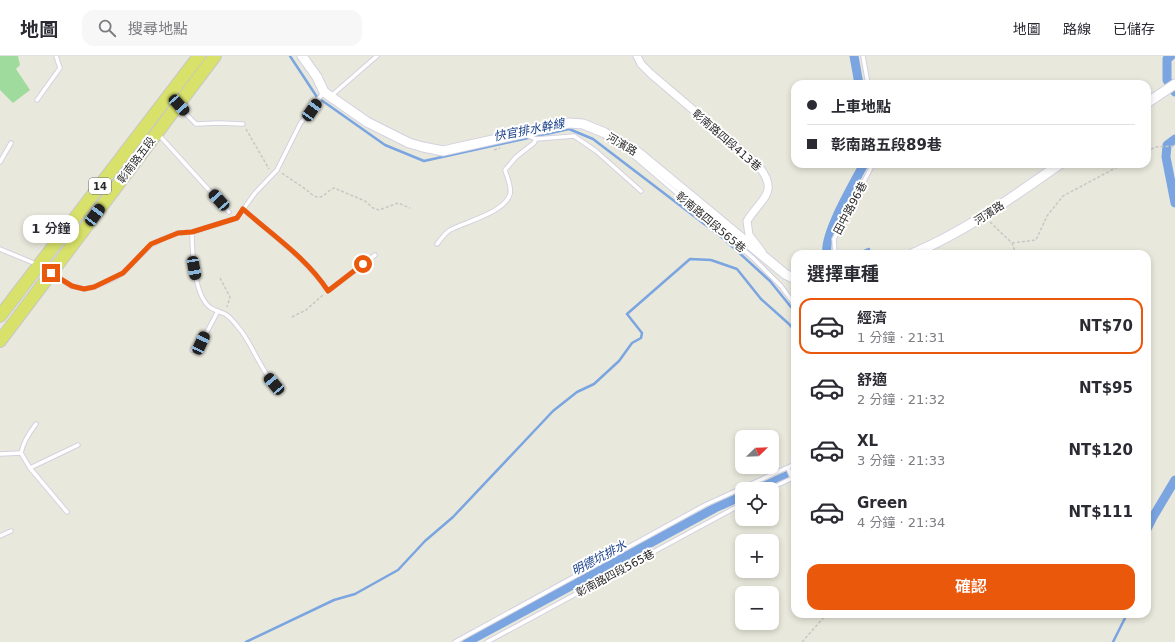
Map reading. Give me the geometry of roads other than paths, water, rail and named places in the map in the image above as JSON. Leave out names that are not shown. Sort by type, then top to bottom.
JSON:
[{"type":"main road","name":"彰南路五段","points":[[0,316],[199,56]]},
{"type":"main road","name":"彰南路五段","points":[[0,341],[215,56]]},
{"type":"street","name":"河濱路","points":[[302,56],[327,94],[367,122],[409,143],[423,148],[443,150],[569,123],[583,124],[605,133],[621,145],[627,145],[640,154],[785,274],[791,277]]},
{"type":"street","name":"彰南路四段413巷","points":[[637,56],[641,64],[651,74],[758,165],[765,174],[769,183],[768,193],[747,221],[750,235],[765,256]]},
{"type":"street","points":[[1151,100],[1175,84]]},
{"type":"street","name":"河濱路","points":[[922,250],[943,241],[985,216],[1054,168]]},
{"type":"lane","points":[[37,100],[60,68],[56,56]]},
{"type":"lane","points":[[51,273],[72,286],[84,289],[94,287],[123,273],[151,244],[178,233],[192,232],[237,218],[255,193],[277,170],[300,124],[327,94],[377,56]]},
{"type":"lane","points":[[863,56],[867,80]]},
{"type":"lane","points":[[169,96],[196,124],[243,124]]},
{"type":"lane","points":[[157,133],[229,212]]},
{"type":"lane","points":[[521,133],[536,139],[574,136],[596,151],[641,191]]},
{"type":"lane","points":[[437,244],[449,231],[497,209],[505,203],[510,195],[510,189],[505,170],[516,157],[534,143],[536,139]]},
{"type":"lane","points":[[0,162],[11,143]]},
{"type":"lane","name":"彰南路四段565巷","points":[[621,145],[753,258],[781,286],[791,300]]},
{"type":"lane","name":"田中路96巷","points":[[835,250],[834,240],[871,168]]},
{"type":"lane","points":[[243,209],[300,259],[321,280],[328,291],[375,255]]},
{"type":"lane","points":[[192,232],[192,253],[197,283],[210,307],[224,313],[243,334],[264,372],[274,384]]},
{"type":"lane","points":[[0,249],[39,265]]},
{"type":"lane","points":[[192,350],[201,343],[218,311]]},
{"type":"lane","points":[[36,424],[29,433],[22,447],[21,453],[30,468],[67,512]]},
{"type":"lane","points":[[30,468],[78,446]]},
{"type":"lane","points":[[0,454],[21,453]]},
{"type":"lane","points":[[455,642],[705,505],[791,466]]},
{"type":"lane","points":[[788,468],[791,473]]},
{"type":"lane","points":[[779,485],[791,479]]},
{"type":"lane","name":"彰南路四段565巷","points":[[487,642],[735,508]]},
{"type":"lane","points":[[0,536],[11,531]]},
{"type":"waterway","name":"快官排水幹線","points":[[290,56],[317,97],[385,145],[424,161],[569,129],[593,139],[724,239],[770,281],[791,307]]},
{"type":"waterway","name":"明德坑排水","points":[[854,56],[858,80]]},
{"type":"waterway","points":[[1171,56],[1167,59],[1167,80],[1175,92]]},
{"type":"waterway","points":[[1175,139],[1167,145],[1166,157],[1175,203]]},
{"type":"waterway","name":"明德坑排水","points":[[827,250],[827,245],[834,222],[862,168]]},
{"type":"waterway","points":[[246,642],[334,600],[355,594],[398,570],[425,541],[453,517],[553,411],[577,392],[594,384],[619,361],[632,343],[641,338],[642,333],[627,314],[690,259],[711,260],[737,269],[761,299],[791,326]]},
{"type":"waterway","name":"明德坑排水","points":[[773,482],[791,474]]},
{"type":"waterway","points":[[1151,521],[1175,480]]},
{"type":"waterway","name":"明德坑排水","points":[[467,642],[715,508],[735,499]]},
{"type":"waterway","points":[[1113,642],[1125,618]]}]
